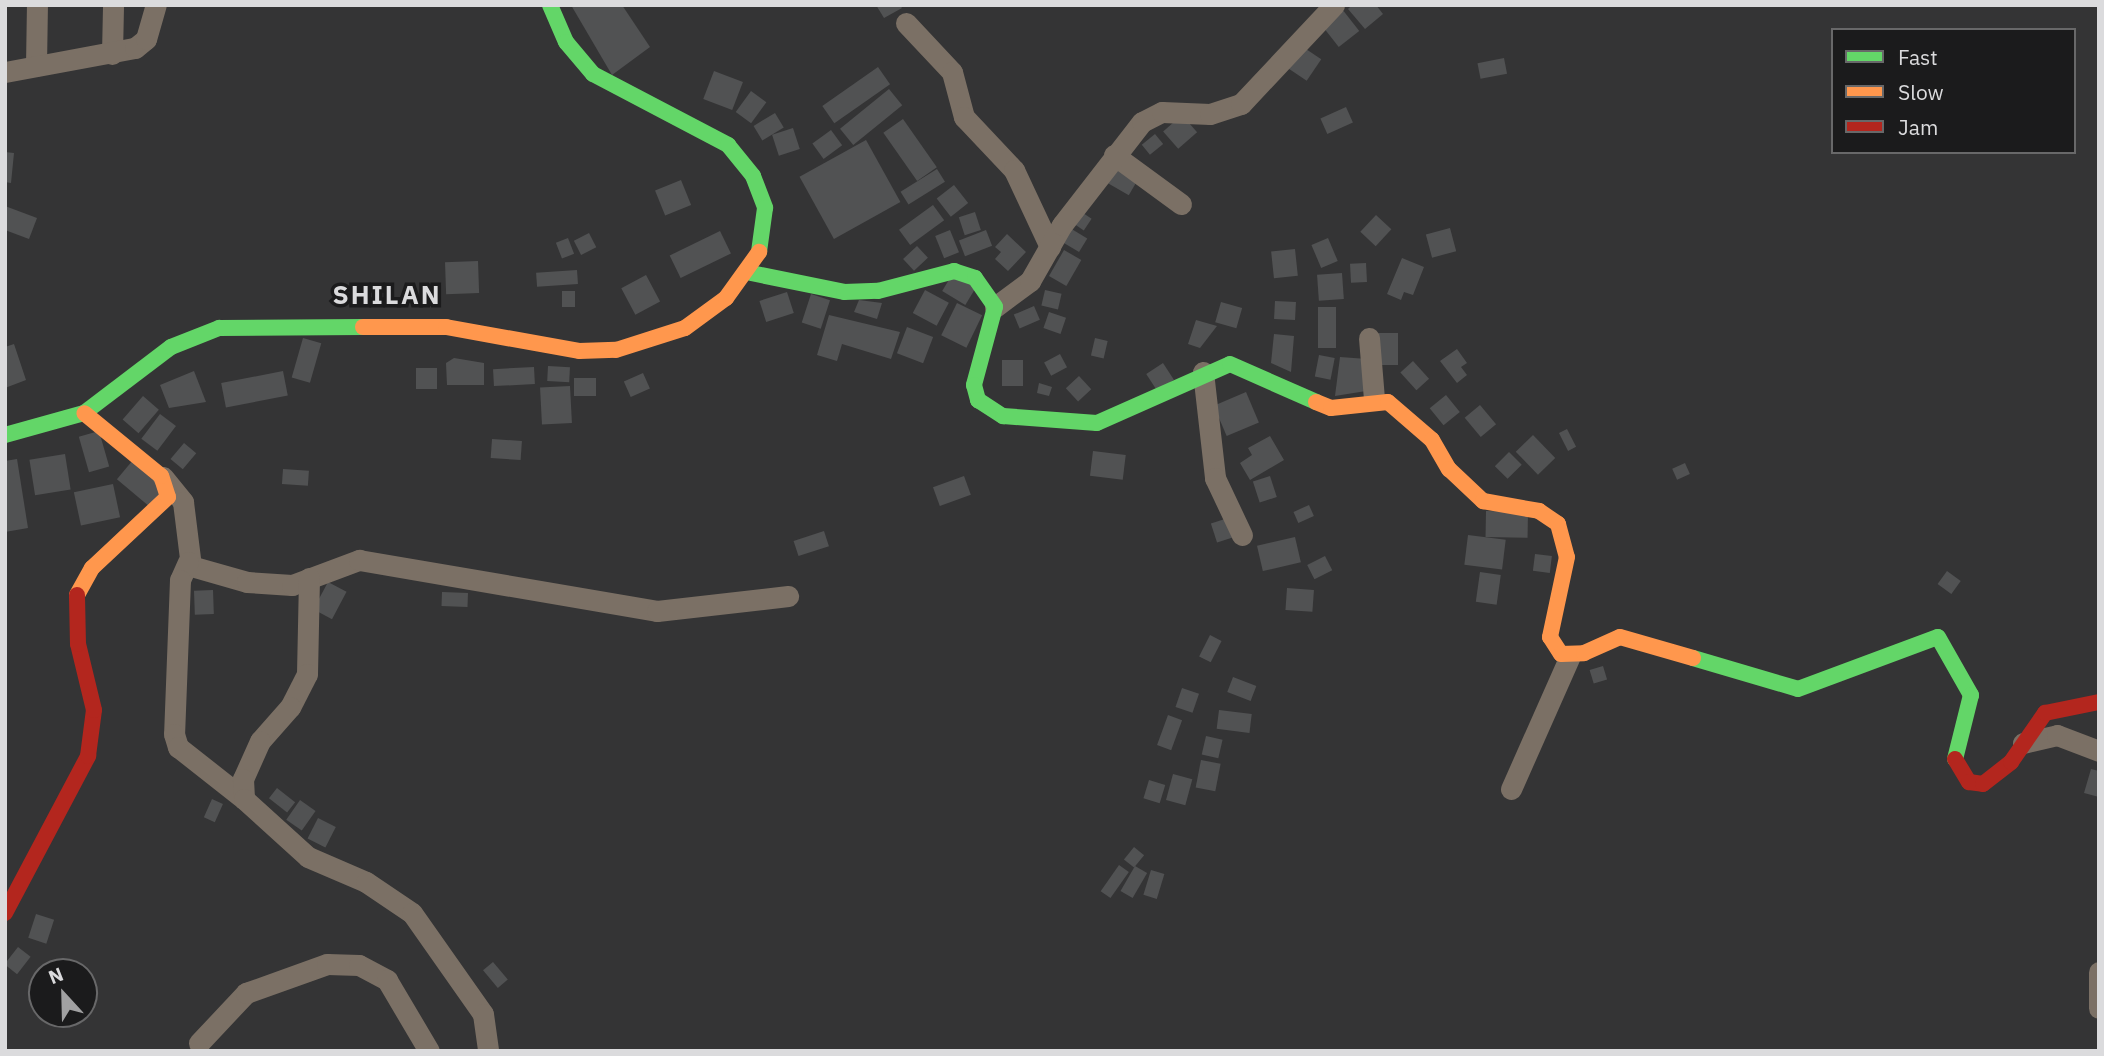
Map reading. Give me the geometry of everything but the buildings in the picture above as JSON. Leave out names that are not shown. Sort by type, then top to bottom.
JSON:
[{"type":"main road","points":[[5,435],[83,414],[171,347],[219,328],[446,327],[579,351],[616,350],[685,327],[751,273],[765,208],[744,162],[728,145],[593,74],[565,42],[550,5]]},
{"type":"main road","points":[[751,273],[844,292],[878,290],[954,271],[975,278],[995,307],[975,385],[978,400],[1003,416],[1097,423],[1203,372],[1244,365],[1331,408],[1374,399],[1402,412],[1483,501],[1539,511],[1558,524],[1567,557],[1550,637],[1570,656],[1620,637],[1798,689],[1938,637],[1971,695],[1953,752],[1959,775],[1983,784],[2053,708],[2099,702]]},
{"type":"main road","points":[[5,913],[88,756],[94,710],[78,643],[76,597],[92,568],[166,503],[162,476],[83,414]]},
{"type":"street","points":[[36,66],[37,5]]},
{"type":"street","points":[[111,54],[113,5]]},
{"type":"street","points":[[5,72],[111,54],[142,44],[156,5]]},
{"type":"street","points":[[995,307],[1025,288],[1114,155],[1151,115],[1180,109],[1210,114],[1241,104],[1334,5]]},
{"type":"street","points":[[906,23],[952,72],[964,117],[1014,170],[1050,247]]},
{"type":"street","points":[[1114,155],[1181,204]]},
{"type":"street","points":[[1369,338],[1374,399]]},
{"type":"street","points":[[1203,372],[1215,478],[1242,535]]},
{"type":"street","points":[[162,476],[183,502],[188,562],[180,580],[174,734],[178,747],[244,799],[308,857],[366,882],[412,914],[483,1014],[490,1027],[488,1051]]},
{"type":"street","points":[[188,562],[195,570],[247,582],[292,584],[359,560],[657,611],[788,596]]},
{"type":"street","points":[[244,799],[243,779],[260,741],[290,707],[307,674],[309,578]]},
{"type":"street","points":[[1511,789],[1570,656]]},
{"type":"street","points":[[2023,743],[2057,735],[2099,751]]},
{"type":"street","points":[[199,1043],[246,993],[327,964],[359,965],[387,980],[429,1051]]},
{"type":"street","points":[[2099,972],[2099,1008]]},
{"type":"traffic: fast","points":[[550,5],[566,42],[593,74],[728,145],[753,176],[765,208],[759,252]]},
{"type":"traffic: fast","points":[[751,273],[844,292],[878,291],[954,271],[975,278],[995,307],[974,385],[978,400],[1003,416],[1097,423],[1230,364],[1316,402]]},
{"type":"traffic: fast","points":[[5,435],[84,413],[171,347],[219,328],[363,327]]},
{"type":"traffic: fast","points":[[1693,658],[1798,689],[1938,637],[1971,695],[1955,759]]},
{"type":"traffic: slow","points":[[363,327],[446,327],[579,351],[616,350],[685,328],[726,298],[759,252]]},
{"type":"traffic: slow","points":[[1316,402],[1331,408],[1388,402],[1432,440],[1449,469],[1483,501],[1539,511],[1558,524],[1567,557],[1550,637],[1561,654],[1584,653],[1620,637],[1693,658]]},
{"type":"traffic: slow","points":[[77,595],[92,568],[168,497],[161,476],[84,413]]},
{"type":"traffic: jam","points":[[5,913],[88,756],[94,710],[78,644],[77,595]]},
{"type":"traffic: jam","points":[[1955,759],[1969,782],[1983,784],[2011,762],[2045,713],[2099,702]]},
{"type":"district","name":"SHILAN","points":[[387,295]]}]
